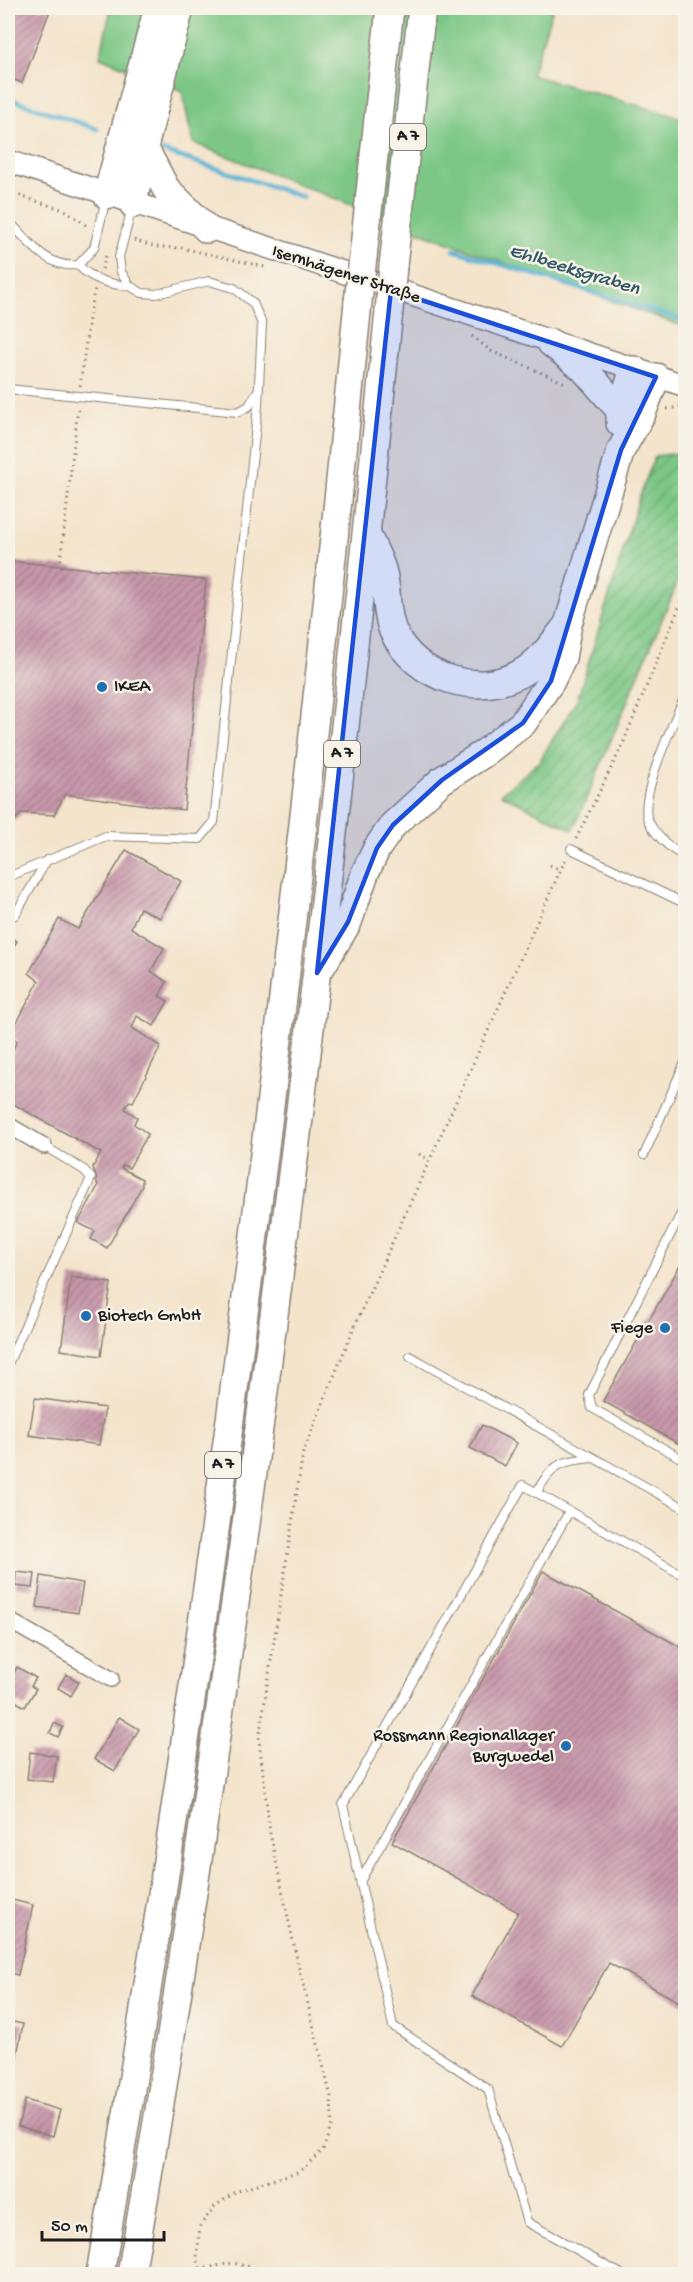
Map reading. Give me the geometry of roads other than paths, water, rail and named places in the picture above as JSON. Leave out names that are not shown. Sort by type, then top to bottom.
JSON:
[{"type":"highway","points":[[107,195],[159,8]]},
{"type":"highway","points":[[133,204],[144,147],[180,8]]},
{"type":"highway","points":[[377,8],[388,35]]},
{"type":"highway","name":"A 7","points":[[100,2274],[170,1839],[264,1160],[323,652],[390,8]]},
{"type":"highway","name":"A 7","points":[[131,2274],[201,1841],[253,1474],[317,973],[422,8]]},
{"type":"highway","points":[[144,147],[166,189],[207,229]]},
{"type":"highway","points":[[551,343],[584,369],[620,410]]},
{"type":"highway","points":[[621,450],[620,410],[645,374]]},
{"type":"highway","points":[[317,973],[348,922],[365,873],[393,825],[442,780],[492,748],[523,723],[552,681],[562,658],[568,624],[621,450],[642,413],[645,374]]},
{"type":"highway","points":[[366,534],[383,573],[387,611],[393,631],[402,647],[417,662],[436,675],[456,682],[482,685],[512,677],[525,670],[543,655],[568,624]]},
{"type":"main road","name":"Isernhägener Straße","points":[[8,161],[207,229],[686,386]]},
{"type":"street","points":[[8,1125],[44,1146]]},
{"type":"street","points":[[8,1620],[111,1678]]},
{"type":"lane","points":[[8,219],[44,256],[65,267],[78,265],[93,248],[107,195]]},
{"type":"lane","points":[[130,286],[121,272],[119,257],[127,237],[133,204]]},
{"type":"lane","points":[[8,877],[106,836],[200,839],[214,822],[258,406],[262,324],[253,303],[234,288],[209,281],[156,294],[142,293],[130,286],[118,285],[88,275],[78,265]]},
{"type":"lane","points":[[8,389],[238,412],[249,406],[257,391]]},
{"type":"lane","points":[[686,693],[647,795],[647,818],[661,839],[686,857]]},
{"type":"lane","points":[[570,849],[686,904]]},
{"type":"lane","points":[[8,910],[15,915],[47,861]]},
{"type":"lane","points":[[644,1155],[686,1060]]},
{"type":"lane","points":[[8,1364],[91,1178],[84,1170],[44,1146]]},
{"type":"lane","points":[[686,1204],[589,1395],[592,1408],[686,1461]]},
{"type":"lane","points":[[410,1356],[686,1509]]},
{"type":"lane","points":[[536,1493],[552,1468],[562,1462],[594,1458]]},
{"type":"lane","points":[[621,2274],[527,2222],[488,2089],[393,2026],[343,1805],[523,1485],[686,1577]]},
{"type":"lane","points":[[361,1881],[569,1512]]},
{"type":"waterway","name":"Ehlbeeksgraben","points":[[8,98],[97,129]]},
{"type":"waterway","name":"Ehlbeeksgraben","points":[[162,151],[303,197]]},
{"type":"waterway","name":"Ehlbeeksgraben","points":[[454,250],[686,321]]},
{"type":"railway","points":[[8,2271],[21,2274]]},
{"type":"place","name":"IKEA","points":[[102,687]]},
{"type":"place","name":"Biotech GmbH","points":[[86,1316]]},
{"type":"place","name":"Fiege","points":[[665,1328]]},
{"type":"place","name":"Rossmann Regionallager Burgwedel","points":[[566,1746]]}]
